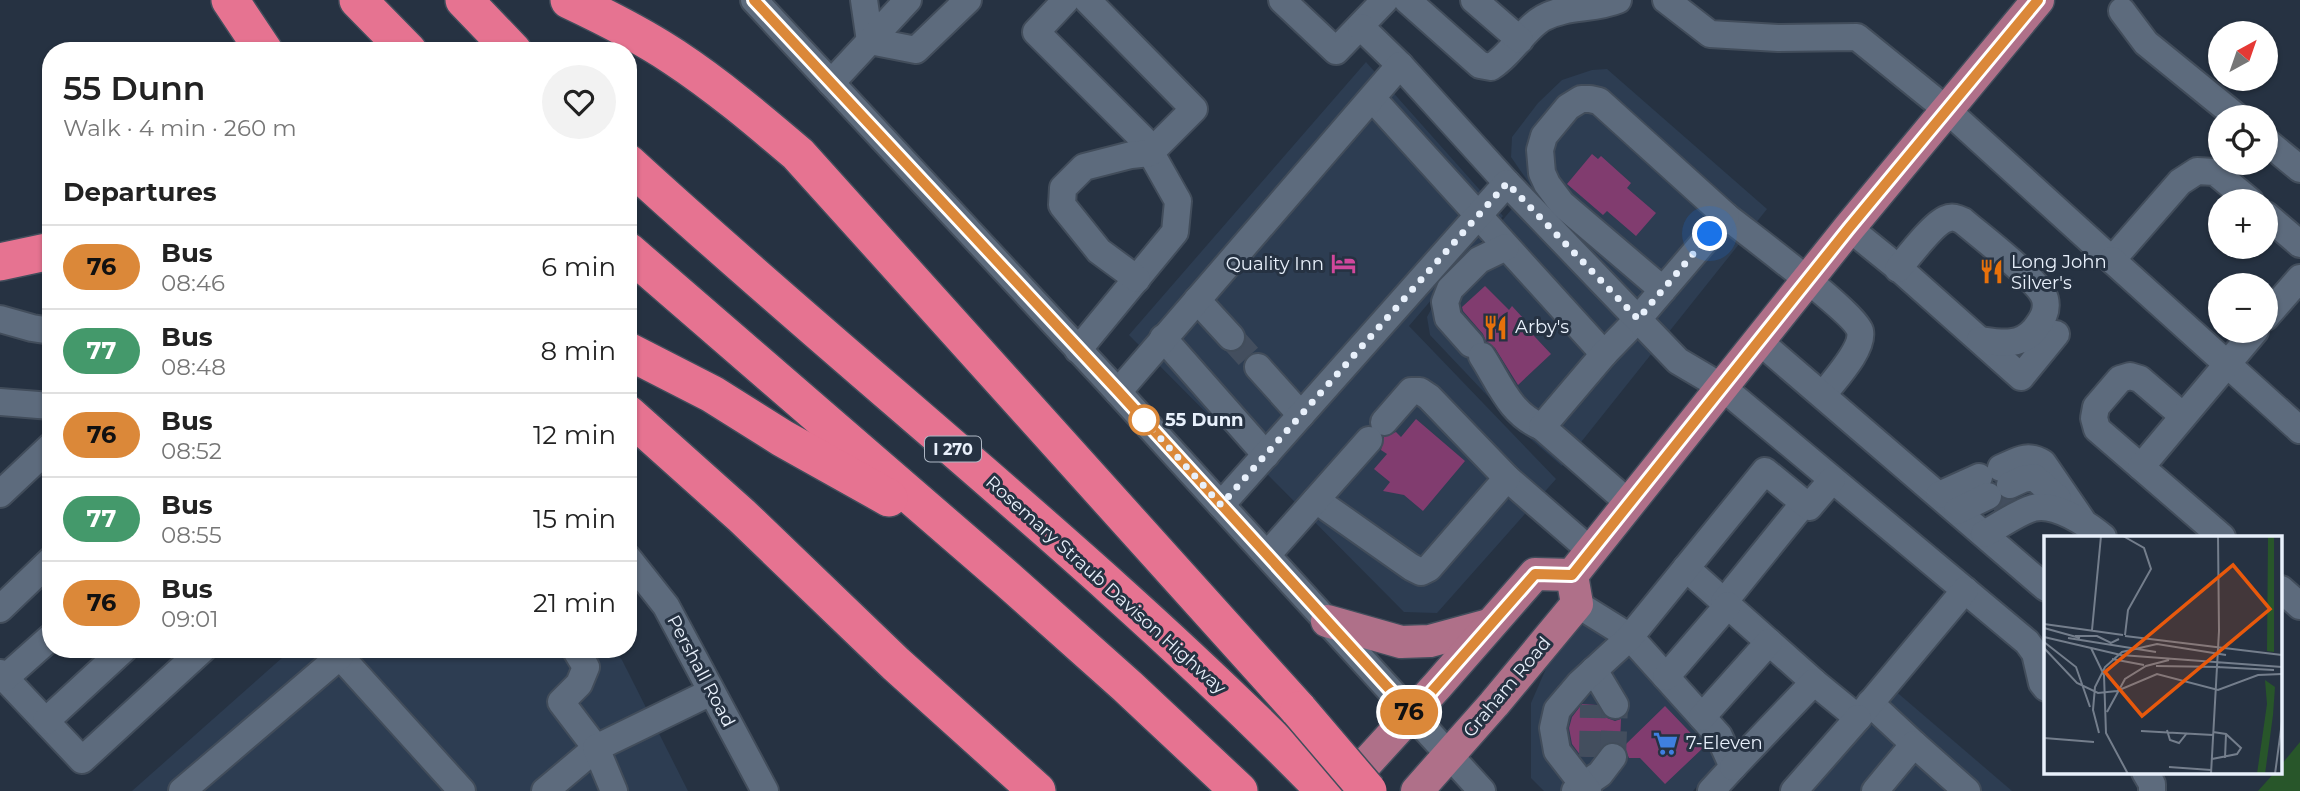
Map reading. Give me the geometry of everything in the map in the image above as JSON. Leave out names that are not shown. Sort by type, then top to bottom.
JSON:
[{"type":"highway","points":[[230,0],[258,42]]},
{"type":"highway","points":[[358,0],[399,42]]},
{"type":"highway","points":[[464,0],[504,42]]},
{"type":"highway","points":[[569,0],[610,19],[674,57],[744,108],[798,155],[1299,710],[1368,791]]},
{"type":"highway","name":"Rosemary Straub Davison Highway","points":[[637,171],[747,271],[1108,583],[1196,663],[1325,791]]},
{"type":"highway","points":[[0,262],[42,253]]},
{"type":"highway","points":[[637,259],[1116,677],[1235,787]]},
{"type":"highway","points":[[641,358],[712,394],[782,438],[956,536]]},
{"type":"highway","points":[[637,422],[742,516],[896,664],[1037,791]]},
{"type":"main road","name":"Graham Road","points":[[1417,791],[1450,756],[1574,590],[1591,551],[1849,228],[2038,0]]},
{"type":"main road","points":[[1341,791],[1535,574],[1574,590]]},
{"type":"main road","points":[[1328,621],[1401,642],[1430,641],[1489,625]]},
{"type":"street","points":[[754,0],[1118,391],[1482,791]]},
{"type":"street","points":[[864,0],[870,41]]},
{"type":"street","points":[[831,83],[908,0]]},
{"type":"street","points":[[870,41],[916,50],[968,0]]},
{"type":"street","points":[[1066,0],[1036,32],[1143,139],[1178,201],[1175,232],[1078,350]]},
{"type":"street","points":[[1087,0],[1194,109],[1150,153],[1084,167],[1063,188],[1062,205],[1099,251],[1137,279]]},
{"type":"street","points":[[1282,0],[1336,51],[1385,0]]},
{"type":"street","points":[[1406,0],[1480,65],[1491,67],[1501,61],[1541,19],[1565,9],[1618,0]]},
{"type":"street","points":[[1474,0],[1520,40]]},
{"type":"street","points":[[1666,0],[1710,34],[1778,38],[1857,37],[1947,110],[2300,430]]},
{"type":"street","points":[[2121,4],[2146,43],[2222,105]]},
{"type":"street","points":[[1361,27],[1400,65],[1507,183],[1678,361],[1722,387],[2027,642],[2035,653],[2044,686]]},
{"type":"street","points":[[1118,391],[1400,65]]},
{"type":"street","points":[[1372,98],[1604,354]]},
{"type":"street","points":[[1663,290],[1562,204],[1547,184],[1540,162],[1544,136],[1568,107],[1581,99],[1599,102],[1726,216],[1855,322],[1860,332],[1859,346],[1823,395]]},
{"type":"street","points":[[2278,151],[2300,169]]},
{"type":"street","points":[[2112,260],[2180,182],[2197,172],[2215,172],[2236,189]]},
{"type":"street","points":[[1221,505],[1507,183]]},
{"type":"street","points":[[1542,427],[1726,216]]},
{"type":"street","points":[[1898,269],[1939,223],[1949,217],[1963,221],[2034,283],[2045,300],[2043,319],[2025,339],[2015,343],[1980,340]]},
{"type":"street","points":[[2278,225],[2300,244]]},
{"type":"street","points":[[1849,228],[2021,377],[2056,334]]},
{"type":"street","points":[[1506,247],[1479,260],[1450,289],[1445,302],[1448,318],[1476,350],[1516,412],[1542,427],[1630,503]]},
{"type":"street","points":[[2278,303],[2300,278]]},
{"type":"street","points":[[1197,300],[1231,337]]},
{"type":"street","points":[[0,319],[42,330]]},
{"type":"street","points":[[1163,338],[1266,455]]},
{"type":"street","points":[[1759,341],[2044,586]]},
{"type":"street","points":[[2141,467],[2245,343]]},
{"type":"street","points":[[1258,367],[1301,415]]},
{"type":"street","points":[[2183,416],[2140,379],[2130,376],[2120,379],[2096,407],[2094,418],[2097,429],[2221,536]]},
{"type":"street","points":[[1267,555],[1411,391],[1420,391],[1429,397],[1507,478],[1591,551]]},
{"type":"street","points":[[0,402],[42,405]]},
{"type":"street","points":[[0,494],[42,454]]},
{"type":"street","points":[[1602,757],[1582,789],[1557,751],[1553,728],[1557,710],[1580,683],[1630,637],[1765,471],[1809,507],[1832,480]]},
{"type":"street","points":[[1316,500],[1421,572],[1429,568],[1507,478]]},
{"type":"street","points":[[1959,512],[1997,486],[2046,493],[2102,536]]},
{"type":"street","points":[[1959,512],[1997,486]]},
{"type":"street","points":[[1666,677],[1804,503]]},
{"type":"street","points":[[1959,512],[2049,508],[2082,520]]},
{"type":"street","points":[[1686,568],[1814,682],[1914,744],[1967,791]]},
{"type":"street","points":[[0,609],[42,569]]},
{"type":"street","name":"Pershall Road","points":[[637,569],[666,606],[765,791]]},
{"type":"street","points":[[1574,590],[1630,637],[1666,677],[1719,736],[1733,767]]},
{"type":"street","points":[[1794,791],[1965,590]]},
{"type":"street","points":[[2282,590],[2300,606]]},
{"type":"street","points":[[1702,718],[1769,642]]},
{"type":"street","points":[[42,644],[3,676],[82,760],[193,658]]},
{"type":"street","points":[[46,721],[114,658]]},
{"type":"street","points":[[182,791],[337,658]]},
{"type":"street","points":[[349,658],[462,791]]},
{"type":"street","points":[[580,658],[586,667],[579,684],[561,702],[596,748],[614,791]]},
{"type":"street","points":[[1594,670],[1604,705]]},
{"type":"street","points":[[1711,791],[1814,682]]},
{"type":"street","points":[[545,791],[596,748],[711,692]]},
{"type":"street","points":[[1875,791],[1914,744]]},
{"type":"street","points":[[2146,774],[2152,784],[2152,791]]},
{"type":"shaded area","points":[[1366,62],[1503,216],[1409,326],[1556,479],[1437,613],[1404,612],[1129,335]]},
{"type":"shaded area","points":[[1607,69],[1767,209],[1562,466],[1518,428],[1430,335],[1427,317],[1436,300],[1531,186],[1511,157],[1512,137],[1538,103],[1562,80],[1592,70]]},
{"type":"shaded area","points":[[1598,601],[1722,728],[1718,761],[1693,791],[1544,791],[1531,778],[1531,703],[1548,664]]},
{"type":"shaded area","points":[[282,658],[620,658],[688,791],[132,791]]},
{"type":"shaded area","points":[[1893,689],[2012,791],[1807,791]]},
{"type":"green space","points":[[2300,742],[2300,791],[2258,791],[2273,774],[2282,774],[2282,764]]},
{"type":"building","points":[[1592,154],[1598,159],[1601,156],[1631,183],[1627,188],[1656,213],[1636,236],[1607,211],[1603,215],[1567,184]]},
{"type":"building","name":"Arby's","points":[[1485,286],[1509,310],[1512,306],[1523,318],[1520,321],[1551,354],[1518,385],[1495,348],[1486,341],[1463,311],[1462,307]]},
{"type":"building","points":[[1416,419],[1465,461],[1423,511],[1404,495],[1383,491],[1390,482],[1374,469],[1387,454],[1381,450],[1384,437],[1396,432],[1401,437]]},
{"type":"building","points":[[1582,704],[1597,705],[1607,718],[1615,721],[1621,719],[1620,743],[1608,742],[1593,757],[1581,756],[1572,744],[1569,728],[1572,717]]},
{"type":"building","points":[[1665,706],[1704,747],[1665,784],[1640,758],[1629,758],[1624,746]]},
{"type":"tunnel","points":[[1231,337],[1258,367]]},
{"type":"tunnel","points":[[1992,506],[2014,495]]},
{"type":"tunnel","points":[[1592,757],[1593,705]]},
{"type":"tunnel","points":[[1613,757],[1615,705]]},
{"type":"bus line","name":"76","points":[[754,0],[1118,391],[1412,714],[1535,574],[1572,575],[1849,228],[2038,0]]},
{"type":"place","name":"Quality Inn","points":[[1344,264]]},
{"type":"place","name":"Long John Silver's","points":[[1991,272]]},
{"type":"place","name":"Arby's","points":[[1495,327]]},
{"type":"place","name":"55 Dunn","points":[[1144,420]]},
{"type":"place","name":"7-Eleven","points":[[1666,743]]},
{"type":"route","points":[[1144,420],[1221,505],[1507,183],[1638,319],[1710,234]]}]
